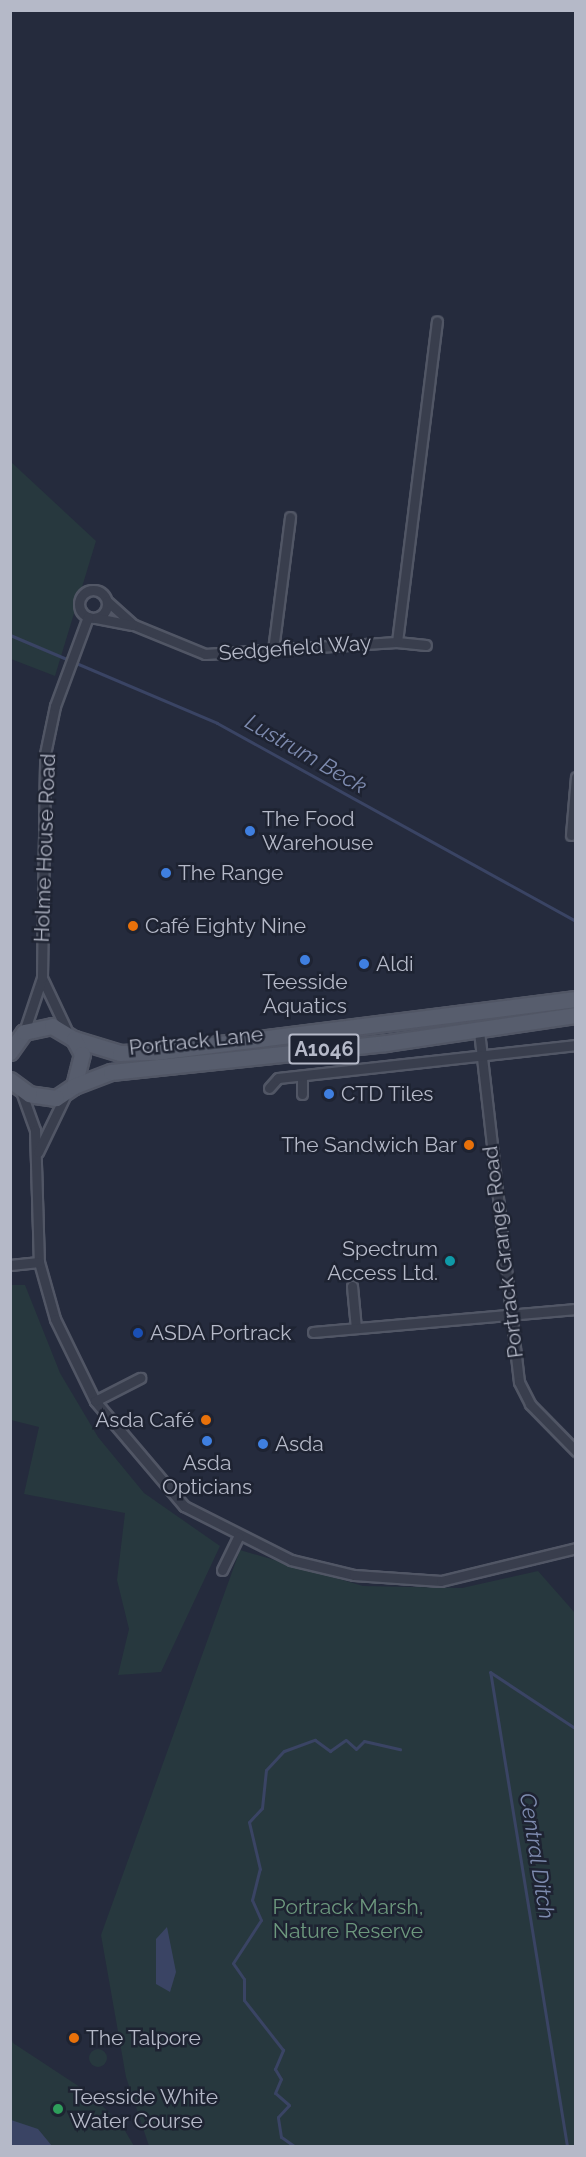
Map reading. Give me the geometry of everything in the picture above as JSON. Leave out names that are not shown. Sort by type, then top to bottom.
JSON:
[{"type":"main road","name":"Portrack Lane","points":[[18,1036],[52,1026],[71,1036],[120,1053],[156,1052],[576,999]]},
{"type":"main road","name":"Portrack Lane","points":[[14,1081],[41,1099],[111,1072],[479,1031],[576,1015]]},
{"type":"main road","points":[[10,1052],[18,1036]]},
{"type":"main road","points":[[71,1036],[82,1054],[71,1089]]},
{"type":"street","points":[[397,642],[437,321]]},
{"type":"street","points":[[273,650],[290,517]]},
{"type":"street","points":[[107,601],[98,590],[85,592],[78,604],[92,617],[134,625]]},
{"type":"street","name":"Sedgefield Way","points":[[107,601],[134,625],[205,654],[397,642],[426,645]]},
{"type":"street","name":"Holme House Road","points":[[18,1036],[42,978],[45,754],[78,641],[92,617],[107,601]]},
{"type":"street","points":[[571,835],[576,777]]},
{"type":"street","name":"Holme House Road","points":[[42,978],[71,1036]]},
{"type":"street","name":"Portrack Grange Road","points":[[479,1031],[509,1315],[523,1393],[576,1451]]},
{"type":"street","points":[[269,1088],[272,1080],[576,1045]]},
{"type":"street","points":[[302,1076],[302,1094]]},
{"type":"street","points":[[14,1081],[37,1154],[39,1262],[55,1319],[95,1401],[184,1506],[238,1537],[322,1569],[417,1582],[467,1576],[576,1548]]},
{"type":"street","points":[[37,1154],[71,1089]]},
{"type":"street","points":[[10,1264],[39,1262]]},
{"type":"street","points":[[352,1286],[356,1328]]},
{"type":"street","points":[[313,1332],[576,1309]]},
{"type":"street","points":[[95,1401],[141,1378]]},
{"type":"street","points":[[222,1570],[238,1537]]},
{"type":"green space","points":[[10,461],[96,541],[55,676],[11,659]]},
{"type":"green space","points":[[11,1285],[25,1285],[60,1373],[98,1437],[144,1493],[220,1546],[161,1672],[118,1675],[129,1629],[117,1580],[125,1513],[24,1494],[39,1427],[11,1420]]},
{"type":"green space","name":"Portrack Marsh, Nature Reserve","points":[[240,1550],[363,1586],[462,1588],[538,1571],[575,1613],[575,2146],[149,2146],[126,2077],[101,1935]]},
{"type":"green space","name":"Teesside White Water Course","points":[[11,2036],[13,2043],[89,2093],[121,2124],[134,2146],[11,2146]]},
{"type":"green space","points":[[98,2049],[106,2054],[107,2058],[102,2066],[98,2067],[90,2062],[89,2058],[94,2050]]},
{"type":"water","points":[[167,1927],[176,1972],[170,1992],[156,1984],[156,1939]]},
{"type":"water","name":"Teesside White Water Course","points":[[11,2120],[38,2129],[52,2146],[11,2146]]},
{"type":"waterway","name":"Lustrum Beck","points":[[10,635],[217,723],[576,921]]},
{"type":"waterway","name":"Central Ditch","points":[[567,2146],[490,1672],[576,1729]]},
{"type":"waterway","points":[[294,2146],[281,2137],[278,2117],[289,2105],[275,2093],[281,2079],[275,2069],[283,2050],[244,2000],[244,1979],[233,1963],[261,1920],[252,1900],[260,1869],[249,1822],[262,1808],[266,1770],[284,1751],[315,1740],[330,1751],[346,1740],[356,1749],[364,1741],[400,1749]]},
{"type":"place","name":"The Food Warehouse","points":[[250,831]]},
{"type":"place","name":"The Range","points":[[166,873]]},
{"type":"place","name":"Café Eighty Nine","points":[[133,926]]},
{"type":"place","name":"Teesside Aquatics","points":[[305,960]]},
{"type":"place","name":"Aldi","points":[[364,964]]},
{"type":"place","name":"CTD Tiles","points":[[329,1094]]},
{"type":"place","name":"The Sandwich Bar","points":[[469,1145]]},
{"type":"place","name":"Spectrum Access Ltd.","points":[[450,1261]]},
{"type":"place","name":"ASDA Portrack","points":[[138,1333]]},
{"type":"place","name":"Asda Café","points":[[206,1420]]},
{"type":"place","name":"Asda Opticians","points":[[207,1441]]},
{"type":"place","name":"Asda","points":[[263,1444]]},
{"type":"place","name":"The Talpore","points":[[74,2038]]},
{"type":"place","name":"Teesside White Water Course","points":[[58,2109]]}]
